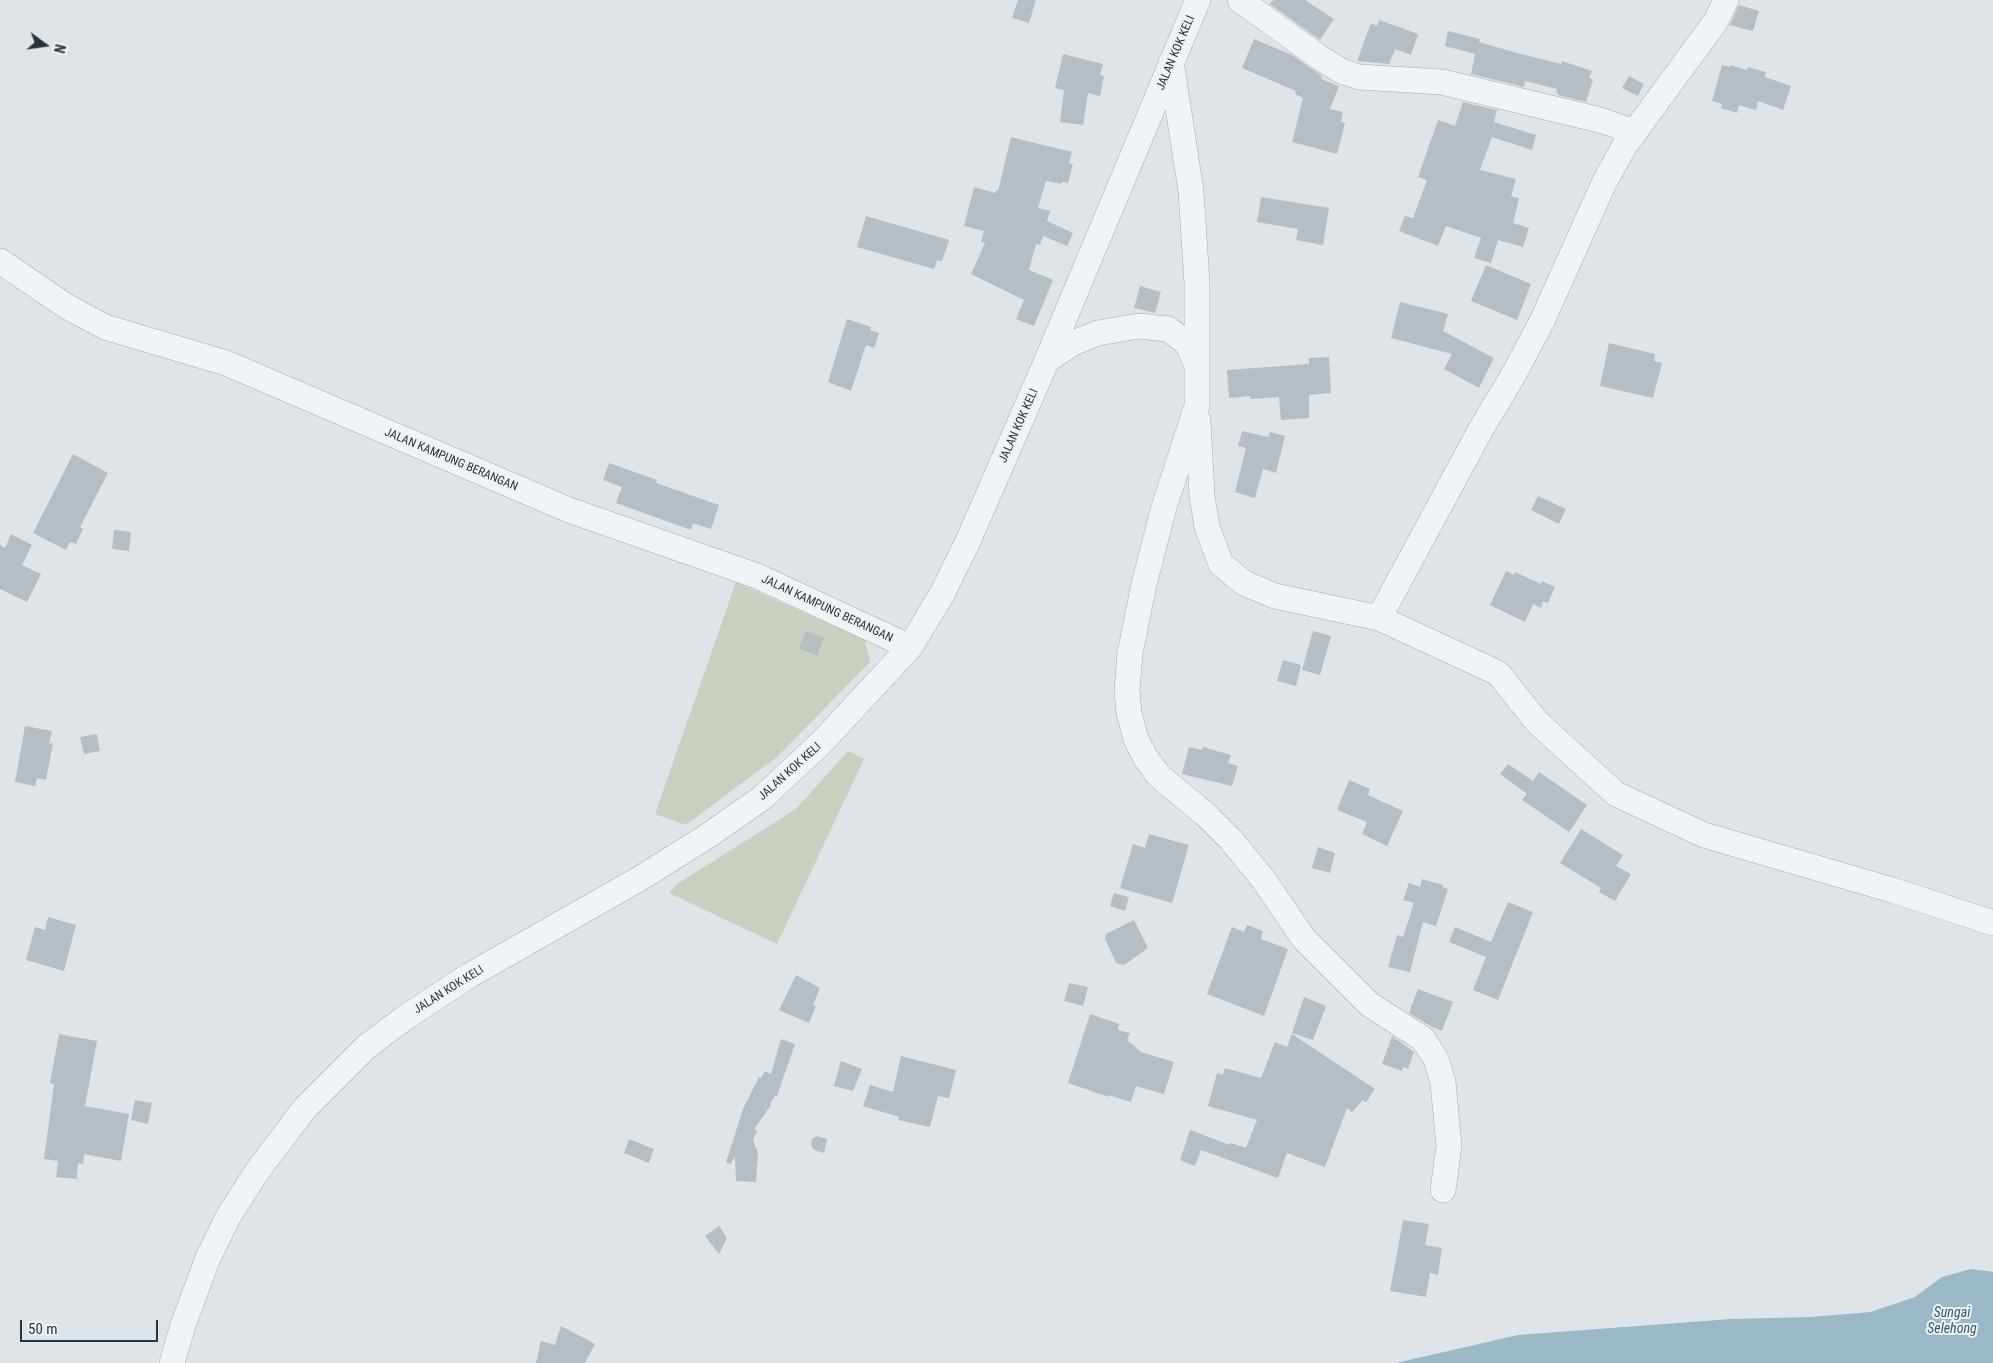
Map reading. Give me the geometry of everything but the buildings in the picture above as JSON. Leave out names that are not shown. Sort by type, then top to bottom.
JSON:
[{"type":"street","name":"JALAN KOK KELI","points":[[172,1363],[183,1325],[208,1258],[228,1217],[258,1170],[305,1108],[366,1047],[406,1017],[470,975],[639,879],[706,837],[762,798],[823,741],[910,647],[942,594],[968,541],[1048,360],[1198,0]]},
{"type":"street","points":[[1240,0],[1320,57],[1342,71],[1359,77],[1442,82],[1581,116],[1635,132]]},
{"type":"street","points":[[1379,618],[1481,429],[1514,374],[1542,321],[1604,183],[1635,132],[1716,22],[1726,0]]},
{"type":"street","points":[[1171,62],[1192,191],[1196,283],[1197,406],[1202,496],[1207,528],[1221,564],[1244,583],[1276,596],[1379,618],[1498,674],[1537,722],[1616,794],[1704,835],[1892,890],[1993,923]]},
{"type":"street","name":"JALAN KAMPUNG BERANGAN","points":[[0,260],[66,306],[105,327],[226,363],[569,510],[757,576],[910,647]]},
{"type":"street","points":[[1048,360],[1073,343],[1098,333],[1139,326],[1168,329],[1187,343],[1197,367]]},
{"type":"street","points":[[1197,406],[1164,507],[1144,584],[1130,653],[1127,690],[1129,713],[1136,739],[1145,757],[1159,776],[1205,814],[1231,840],[1263,879],[1304,940],[1316,953],[1369,1004],[1423,1039],[1432,1052],[1436,1058],[1443,1082],[1447,1112],[1449,1146],[1444,1190]]},
{"type":"green space","points":[[736,582],[865,640],[870,662],[777,757],[686,825],[655,814]]},
{"type":"green space","points":[[848,751],[864,759],[777,944],[669,893],[677,884],[796,809]]},
{"type":"water","name":"Sungai Selehong","points":[[1971,1269],[1993,1272],[1993,1363],[1396,1363],[1518,1335],[1731,1319],[1811,1317],[1870,1312],[1915,1297],[1942,1277]]}]
